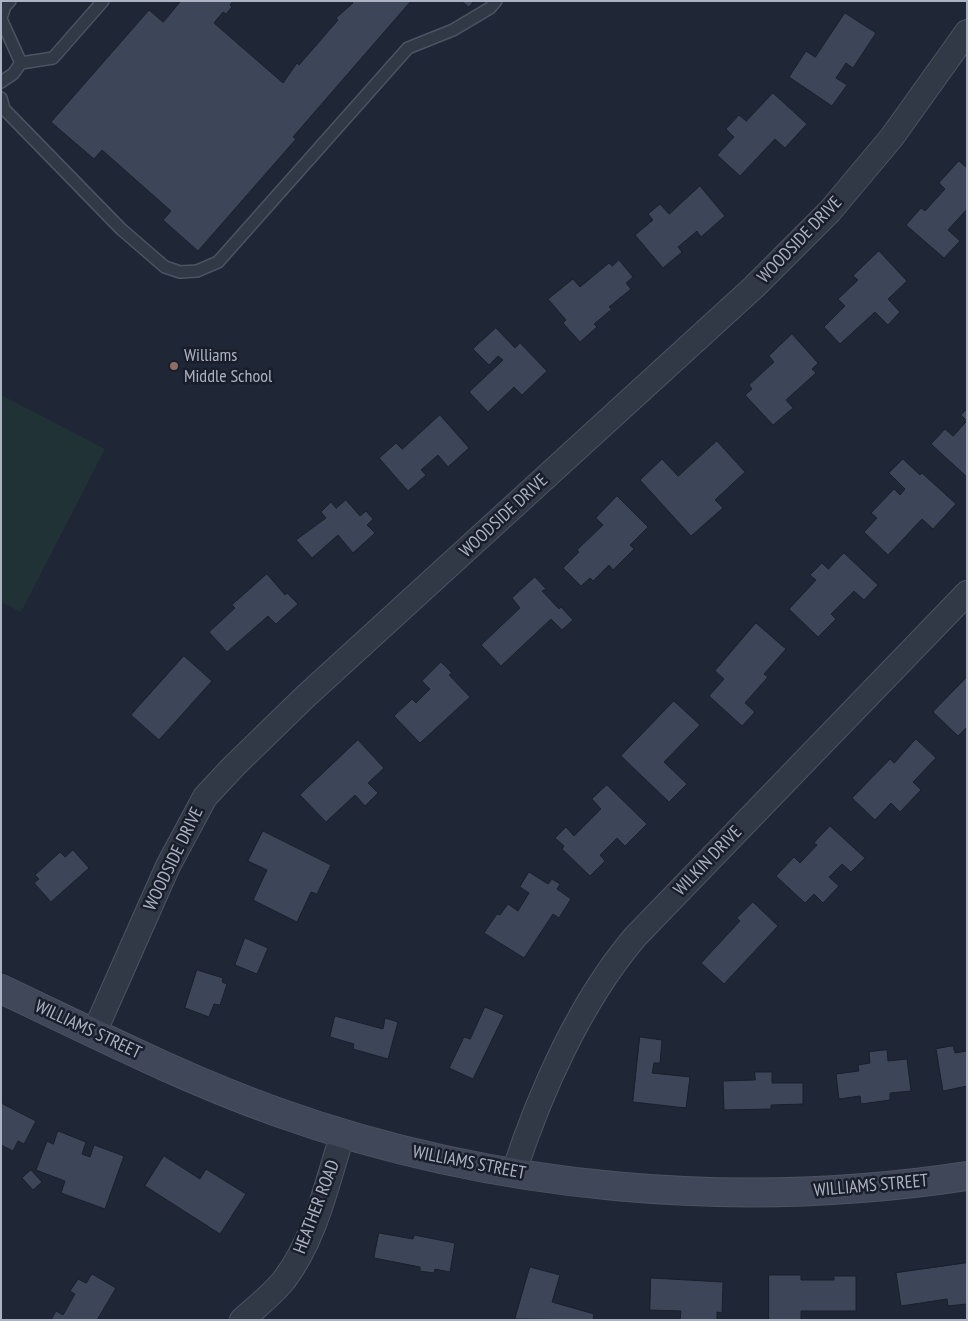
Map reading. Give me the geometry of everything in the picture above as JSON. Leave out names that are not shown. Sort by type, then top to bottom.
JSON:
[{"type":"main road","name":"WILLIAMS STREET","points":[[1,989],[94,1033],[235,1095],[343,1133],[422,1154],[514,1172],[634,1187],[686,1191],[762,1192],[840,1190],[919,1183],[967,1176]]},
{"type":"street","name":"WOODSIDE DRIVE","points":[[94,1033],[168,866],[205,797],[306,696],[754,287],[830,211],[892,137],[967,32]]},
{"type":"street","name":"WILKIN DRIVE","points":[[514,1172],[531,1126],[570,1038],[616,959],[634,937],[967,593]]},
{"type":"street","name":"HEATHER ROAD","points":[[242,1320],[272,1293],[299,1256],[315,1222],[343,1133]]},
{"type":"lane","points":[[10,1],[5,6],[1,19],[21,63]]},
{"type":"lane","points":[[1,82],[13,74],[21,63],[53,58],[103,1]]},
{"type":"lane","points":[[1,98],[4,110],[121,229],[165,267],[180,272],[197,271],[218,262],[408,48],[453,30],[490,8],[496,1]]},
{"type":"shaded area","points":[[1,395],[105,449],[21,612],[1,602]]},
{"type":"building","points":[[181,1],[233,1],[230,5],[232,7],[226,14],[223,12],[214,23],[283,83],[297,63],[299,65],[338,20],[336,18],[353,3],[351,1],[411,1],[293,137],[296,139],[198,251],[163,220],[171,211],[102,150],[94,159],[51,122],[149,10],[163,22]]},
{"type":"building","points":[[462,1],[474,1],[469,7]]},
{"type":"building","points":[[845,13],[876,33],[853,68],[846,63],[836,78],[847,85],[832,106],[789,77],[806,51],[815,57]]},
{"type":"building","points":[[773,93],[807,124],[785,148],[775,139],[740,176],[717,155],[734,137],[726,129],[739,115],[746,121]]},
{"type":"building","points":[[959,161],[967,168],[967,209],[948,230],[960,241],[944,258],[906,225],[921,208],[925,211],[945,189],[939,183]]},
{"type":"building","points":[[700,186],[725,216],[701,237],[697,231],[678,247],[682,252],[663,268],[635,235],[653,220],[648,214],[660,204],[669,214]]},
{"type":"building","points":[[879,251],[907,281],[888,299],[900,312],[888,325],[875,312],[840,344],[824,327],[845,306],[838,299],[858,280],[853,276]]},
{"type":"building","points":[[619,260],[633,277],[626,283],[631,289],[609,307],[612,309],[594,324],[597,327],[580,342],[563,323],[566,320],[548,299],[573,279],[580,287],[609,263],[612,266]]},
{"type":"building","points":[[496,328],[515,348],[520,343],[547,371],[522,395],[514,387],[488,412],[469,392],[503,360],[498,356],[489,365],[473,349]]},
{"type":"building","points":[[792,334],[818,363],[812,369],[816,373],[786,400],[793,408],[773,425],[745,395],[752,389],[749,385],[774,362],[769,356]]},
{"type":"building","points":[[967,409],[967,421],[961,415]]},
{"type":"building","points":[[440,415],[469,448],[448,467],[438,455],[421,470],[426,475],[408,491],[379,458],[396,443],[402,449]]},
{"type":"building","points":[[967,421],[967,477],[931,444],[945,429],[953,436]]},
{"type":"building","points":[[717,441],[745,472],[715,500],[723,508],[691,536],[640,480],[662,459],[678,476]]},
{"type":"building","points":[[903,459],[920,475],[922,473],[956,504],[933,529],[922,519],[888,555],[864,532],[877,518],[871,513],[894,489],[900,495],[905,489],[889,473]]},
{"type":"building","points":[[617,496],[648,527],[630,545],[634,549],[613,570],[609,565],[593,581],[590,578],[581,586],[563,568],[579,552],[577,550],[603,525],[596,518]]},
{"type":"building","points":[[346,500],[360,516],[366,511],[373,519],[367,525],[375,533],[353,553],[338,535],[312,558],[296,540],[326,518],[321,512],[331,502],[336,508]]},
{"type":"building","points":[[844,553],[878,585],[864,600],[854,591],[831,614],[836,619],[818,637],[789,609],[816,580],[810,575],[822,563],[828,569]]},
{"type":"building","points":[[267,574],[285,595],[287,593],[298,604],[276,624],[268,616],[227,652],[209,632],[235,608],[232,605]]},
{"type":"building","points":[[535,577],[546,589],[542,591],[559,609],[561,607],[573,620],[562,630],[551,619],[501,666],[481,645],[520,608],[512,598]]},
{"type":"building","points":[[756,623],[786,649],[764,674],[768,677],[745,703],[755,712],[742,726],[709,696],[724,679],[715,671]]},
{"type":"building","points":[[184,656],[212,681],[159,740],[131,715]]},
{"type":"building","points":[[441,662],[452,673],[449,675],[470,697],[420,743],[394,716],[412,699],[416,703],[430,689],[422,681]]},
{"type":"building","points":[[967,677],[967,727],[958,736],[933,712]]},
{"type":"building","points":[[674,701],[700,725],[664,762],[687,784],[669,802],[621,756]]},
{"type":"building","points":[[916,739],[936,758],[913,782],[921,790],[900,812],[891,803],[875,820],[852,798],[890,759],[894,763]]},
{"type":"building","points":[[358,740],[384,768],[368,783],[378,793],[365,806],[355,795],[326,822],[300,795]]},
{"type":"building","points":[[607,785],[647,824],[625,846],[617,838],[600,855],[605,861],[590,876],[562,849],[564,846],[555,838],[566,827],[574,836],[601,809],[592,799]]},
{"type":"building","points":[[830,826],[865,858],[851,872],[842,864],[829,877],[839,886],[823,903],[814,894],[805,903],[776,876],[794,857],[800,863],[817,845],[814,843]]},
{"type":"building","points":[[263,831],[331,865],[317,894],[311,892],[297,922],[253,900],[267,870],[248,861]]},
{"type":"building","points":[[73,850],[89,868],[51,902],[34,883],[39,879],[35,875],[60,852],[65,857]]},
{"type":"building","points":[[529,872],[548,884],[552,879],[560,884],[557,889],[571,899],[559,918],[553,914],[524,958],[484,933],[497,914],[500,915],[508,904],[518,911],[529,893],[520,887]]},
{"type":"building","points":[[753,902],[778,926],[724,984],[701,963],[740,921],[737,918]]},
{"type":"building","points":[[245,938],[268,948],[257,974],[235,965]]},
{"type":"building","points":[[197,970],[223,978],[222,982],[227,984],[220,1005],[214,1004],[209,1017],[185,1008]]},
{"type":"building","points":[[485,1007],[504,1015],[473,1079],[449,1068],[464,1037],[470,1039]]},
{"type":"building","points":[[335,1016],[383,1029],[385,1018],[398,1022],[388,1059],[353,1049],[354,1044],[330,1037]]},
{"type":"building","points":[[640,1037],[662,1040],[660,1063],[654,1063],[652,1073],[690,1077],[686,1108],[633,1102]]},
{"type":"building","points":[[953,1046],[955,1053],[967,1051],[967,1086],[943,1091],[936,1049]]},
{"type":"building","points":[[887,1050],[888,1061],[907,1059],[911,1091],[890,1093],[890,1100],[861,1104],[860,1096],[839,1099],[836,1074],[859,1071],[858,1065],[870,1063],[869,1052]]},
{"type":"building","points":[[755,1072],[772,1072],[772,1083],[803,1083],[803,1104],[771,1105],[771,1109],[724,1110],[723,1081],[755,1080]]},
{"type":"building","points":[[1,1103],[36,1121],[24,1144],[18,1141],[13,1151],[1,1145]]},
{"type":"building","points":[[58,1131],[86,1142],[82,1154],[90,1157],[94,1145],[124,1156],[105,1209],[61,1193],[65,1181],[36,1170],[47,1141],[53,1144]]},
{"type":"building","points":[[164,1156],[200,1179],[206,1169],[246,1194],[220,1234],[145,1186]]},
{"type":"building","points":[[31,1170],[42,1182],[33,1190],[22,1178]]},
{"type":"building","points":[[379,1233],[413,1239],[414,1235],[455,1243],[450,1272],[435,1269],[434,1273],[420,1271],[420,1267],[374,1258]]},
{"type":"building","points":[[967,1263],[967,1304],[948,1306],[947,1299],[901,1306],[896,1273]]},
{"type":"building","points":[[530,1267],[560,1275],[552,1302],[594,1314],[593,1320],[515,1319]]},
{"type":"building","points":[[92,1274],[116,1288],[97,1320],[51,1320],[56,1311],[63,1315],[75,1294],[70,1291],[78,1279],[86,1283]]},
{"type":"building","points":[[769,1275],[801,1275],[801,1280],[834,1280],[834,1276],[856,1276],[856,1311],[801,1311],[801,1320],[769,1320]]},
{"type":"building","points":[[651,1278],[723,1282],[722,1313],[717,1312],[717,1320],[680,1320],[681,1311],[650,1310]]},
{"type":"place","name":"Williams Middle School","points":[[174,366]]}]
